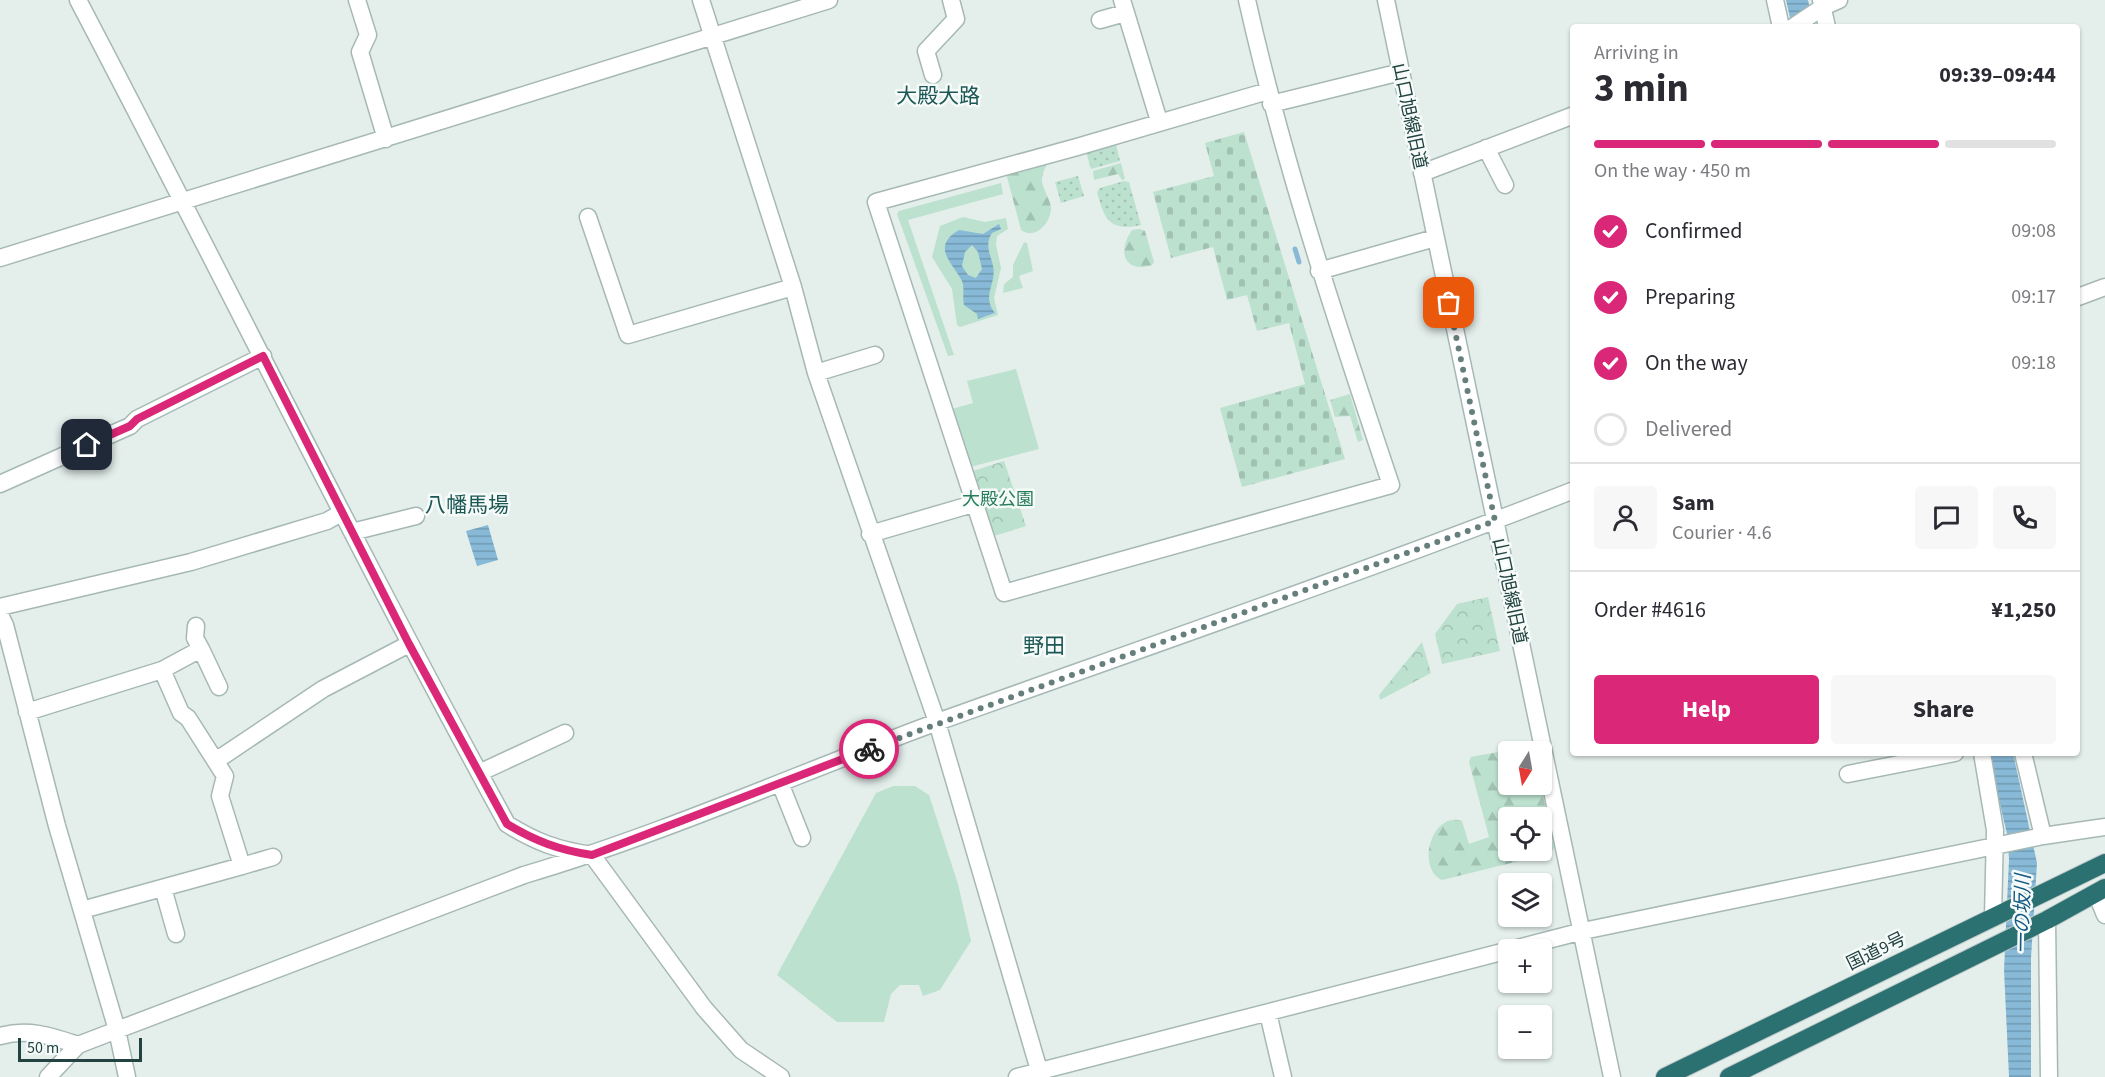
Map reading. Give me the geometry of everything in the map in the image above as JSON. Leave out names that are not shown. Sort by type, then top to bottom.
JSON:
[{"type":"highway","name":"国道9号","points":[[1665,1077],[2105,863]]},
{"type":"highway","points":[[1729,1077],[2044,922],[2100,891]]},
{"type":"street","points":[[78,0],[183,200],[409,644],[507,824],[535,841],[565,851],[592,855],[704,1008],[741,1050],[781,1077]]},
{"type":"street","points":[[357,0],[368,35],[360,52],[386,139]]},
{"type":"street","points":[[701,0],[793,287],[816,373],[937,722],[1040,1074]]},
{"type":"street","points":[[0,258],[829,0]]},
{"type":"street","points":[[933,75],[926,51],[957,19],[951,0]]},
{"type":"street","points":[[1247,0],[1269,97],[1319,271],[1391,484],[1004,593],[876,202],[1077,147],[1159,121],[1269,97],[1401,72]]},
{"type":"street","name":"山口旭線旧道","points":[[1386,0],[1612,1077]]},
{"type":"street","points":[[1775,0],[1780,24]]},
{"type":"street","points":[[1797,24],[1820,6],[1839,0]]},
{"type":"street","points":[[1100,20],[1124,6],[1159,121]]},
{"type":"street","points":[[1820,6],[1826,24]]},
{"type":"street","points":[[1422,173],[1570,116]]},
{"type":"street","points":[[1486,148],[1505,184]]},
{"type":"street","points":[[588,217],[628,335],[793,287]]},
{"type":"street","points":[[1319,271],[1435,238]]},
{"type":"street","points":[[2080,296],[2105,287]]},
{"type":"street","points":[[816,373],[875,355]]},
{"type":"street","points":[[0,484],[130,426],[137,419],[263,356]]},
{"type":"street","points":[[48,1077],[78,1045],[524,875],[592,855],[937,722],[1495,521],[1570,492]]},
{"type":"street","points":[[870,534],[973,504]]},
{"type":"street","points":[[0,607],[190,562],[327,521],[341,513]]},
{"type":"street","points":[[352,532],[416,516]]},
{"type":"street","points":[[0,615],[5,625],[27,712],[117,1030],[127,1077]]},
{"type":"street","points":[[196,626],[195,638],[219,687]]},
{"type":"street","points":[[214,758],[223,756],[323,689],[409,644]]},
{"type":"street","points":[[27,712],[162,670],[201,649]]},
{"type":"street","points":[[162,670],[181,713],[188,718],[225,776],[220,796],[242,866]]},
{"type":"street","points":[[479,773],[565,733]]},
{"type":"street","points":[[1848,774],[1940,756]]},
{"type":"street","points":[[1983,756],[1995,830],[2000,845],[1997,915]]},
{"type":"street","points":[[2024,756],[2040,837]]},
{"type":"street","points":[[780,783],[802,838]]},
{"type":"street","points":[[1017,1077],[1040,1074],[1583,932],[2000,845],[2105,827]]},
{"type":"street","points":[[82,910],[273,858]]},
{"type":"street","points":[[163,888],[176,934]]},
{"type":"street","points":[[2100,891],[2105,915]]},
{"type":"street","points":[[2044,922],[2049,1077]]},
{"type":"street","points":[[1269,1013],[1283,1077]]},
{"type":"street","points":[[0,1036],[13,1032],[44,1033],[78,1045]]},
{"type":"green space","points":[[1244,132],[1345,459],[1242,487],[1220,408],[1305,384],[1289,323],[1257,331],[1247,295],[1227,300],[1213,247],[1171,258],[1153,192],[1214,176],[1205,143]]},
{"type":"green space","points":[[1116,144],[1120,161],[1091,169],[1086,152]]},
{"type":"green space","points":[[1052,159],[1045,169],[1042,181],[1051,206],[1050,215],[1041,229],[1026,233],[1021,230],[1006,173]]},
{"type":"green space","points":[[1121,163],[1125,179],[1122,180],[1118,174],[1094,180],[1093,171]]},
{"type":"green space","points":[[1078,176],[1084,196],[1061,203],[1055,182]]},
{"type":"green space","points":[[1124,181],[1129,182],[1141,225],[1122,227],[1115,225],[1102,210],[1097,192],[1100,188]]},
{"type":"green space","points":[[1001,183],[1003,194],[908,220],[954,355],[948,356],[897,214],[899,211]]},
{"type":"green space","points":[[963,217],[985,222],[1006,218],[1008,229],[997,236],[996,245],[1001,268],[994,298],[998,315],[960,327],[957,325],[952,289],[932,257],[940,226]]},
{"type":"green space","points":[[1132,230],[1145,231],[1154,262],[1152,265],[1142,267],[1129,263],[1124,253],[1127,238]]},
{"type":"green space","points":[[1024,242],[1027,243],[1033,271],[1019,276],[1023,288],[1003,293],[1004,284],[1013,277],[1013,265]]},
{"type":"green space","points":[[1016,369],[1039,449],[970,467],[952,409],[973,403],[967,381]]},
{"type":"green space","points":[[1350,394],[1363,440],[1358,442],[1350,416],[1335,417],[1330,400]]},
{"type":"green space","name":"大殿公園","points":[[1004,461],[1026,526],[991,537],[970,472]]},
{"type":"green space","points":[[1488,597],[1500,651],[1442,664],[1435,634],[1457,604]]},
{"type":"green space","points":[[1422,642],[1431,673],[1380,700],[1379,695]]},
{"type":"green space","points":[[1498,752],[1498,795],[1543,795],[1546,807],[1498,807],[1498,861],[1519,861],[1442,880],[1434,874],[1429,854],[1435,832],[1442,824],[1451,820],[1462,821],[1469,844],[1489,837],[1469,762],[1471,757]]},
{"type":"green space","points":[[893,786],[915,786],[929,795],[958,884],[971,941],[940,990],[923,996],[919,985],[900,985],[891,994],[884,1022],[837,1022],[777,975],[876,793]]},
{"type":"water","points":[[1786,0],[1808,0],[1813,24],[1791,24]]},
{"type":"water","points":[[999,224],[1001,229],[992,233],[988,242],[994,272],[989,301],[995,313],[978,319],[977,314],[964,305],[962,281],[949,261],[945,249],[950,236],[959,230],[983,234]],"holes":[[[972,245],[978,252],[982,269],[976,278],[968,275],[962,266],[965,252]]]},
{"type":"water","points":[[488,525],[498,560],[477,566],[466,531]]},
{"type":"water","name":"一の坂川","points":[[1989,756],[2014,756],[2037,863],[2031,958],[2031,1077],[2009,1077],[2004,970],[2009,859],[2007,834]]},
{"type":"waterway","points":[[1295,249],[1299,262]]},
{"type":"way so far","points":[[869,749],[937,722],[1304,592],[1495,521],[1449,303]]},
{"type":"district","name":"大殿大路","points":[[938,96]]},
{"type":"district","name":"八幡馬場","points":[[467,505]]},
{"type":"district","name":"野田","points":[[1044,646]]},
{"type":"route","points":[[87,445],[134,424],[137,419],[182,395],[263,356],[409,644],[507,824],[535,841],[565,851],[592,855],[869,749]]}]
